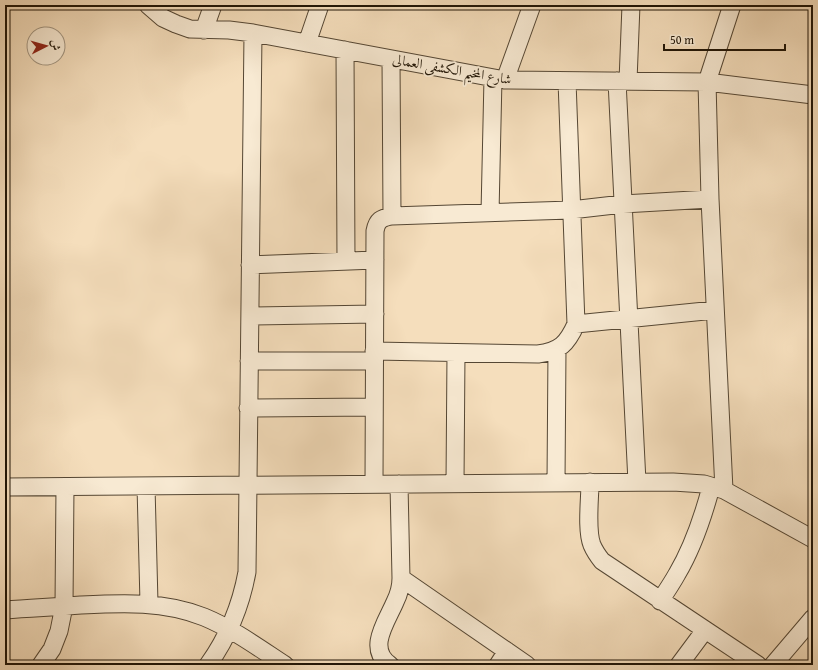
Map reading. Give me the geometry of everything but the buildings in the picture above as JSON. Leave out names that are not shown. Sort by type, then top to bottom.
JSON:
[{"type":"street","name":"شارع المخيم الكشفى العمالى","points":[[148,5],[163,18],[190,29],[229,30],[253,33],[499,79],[707,82],[813,95]]},
{"type":"street","points":[[204,30],[213,5]]},
{"type":"street","points":[[307,42],[320,5]]},
{"type":"street","points":[[490,213],[499,79],[532,5]]},
{"type":"street","points":[[631,5],[623,81],[624,204],[638,482]]},
{"type":"street","points":[[660,600],[677,574],[717,488],[715,310],[707,82],[732,5]]},
{"type":"street","points":[[208,665],[223,642],[229,629],[244,590],[247,572],[253,33]]},
{"type":"street","points":[[345,50],[346,261]]},
{"type":"street","points":[[391,59],[392,216]]},
{"type":"street","points":[[249,361],[456,353],[538,354],[548,353],[564,344],[571,335],[576,324],[567,81]]},
{"type":"street","points":[[374,484],[375,231],[377,223],[384,217],[571,210],[624,204],[710,199]]},
{"type":"street","points":[[250,265],[375,260]]},
{"type":"street","points":[[576,324],[715,310]]},
{"type":"street","points":[[250,316],[375,314]]},
{"type":"street","points":[[556,482],[557,349]]},
{"type":"street","points":[[455,483],[456,353]]},
{"type":"street","points":[[248,408],[374,407]]},
{"type":"street","points":[[590,482],[589,534],[591,544],[602,561],[610,568],[758,665]]},
{"type":"street","points":[[5,487],[673,482],[704,484],[717,488],[813,539]]},
{"type":"street","points":[[390,665],[381,656],[379,640],[381,632],[398,595],[402,578],[399,484]]},
{"type":"street","points":[[146,486],[149,604]]},
{"type":"street","points":[[42,665],[55,643],[64,606],[65,487]]},
{"type":"street","points":[[402,578],[503,658],[527,665]]},
{"type":"street","points":[[5,610],[123,603],[149,604],[178,608],[204,617],[229,629],[285,665]]},
{"type":"street","points":[[774,665],[813,618]]},
{"type":"street","points":[[679,665],[706,630]]}]
